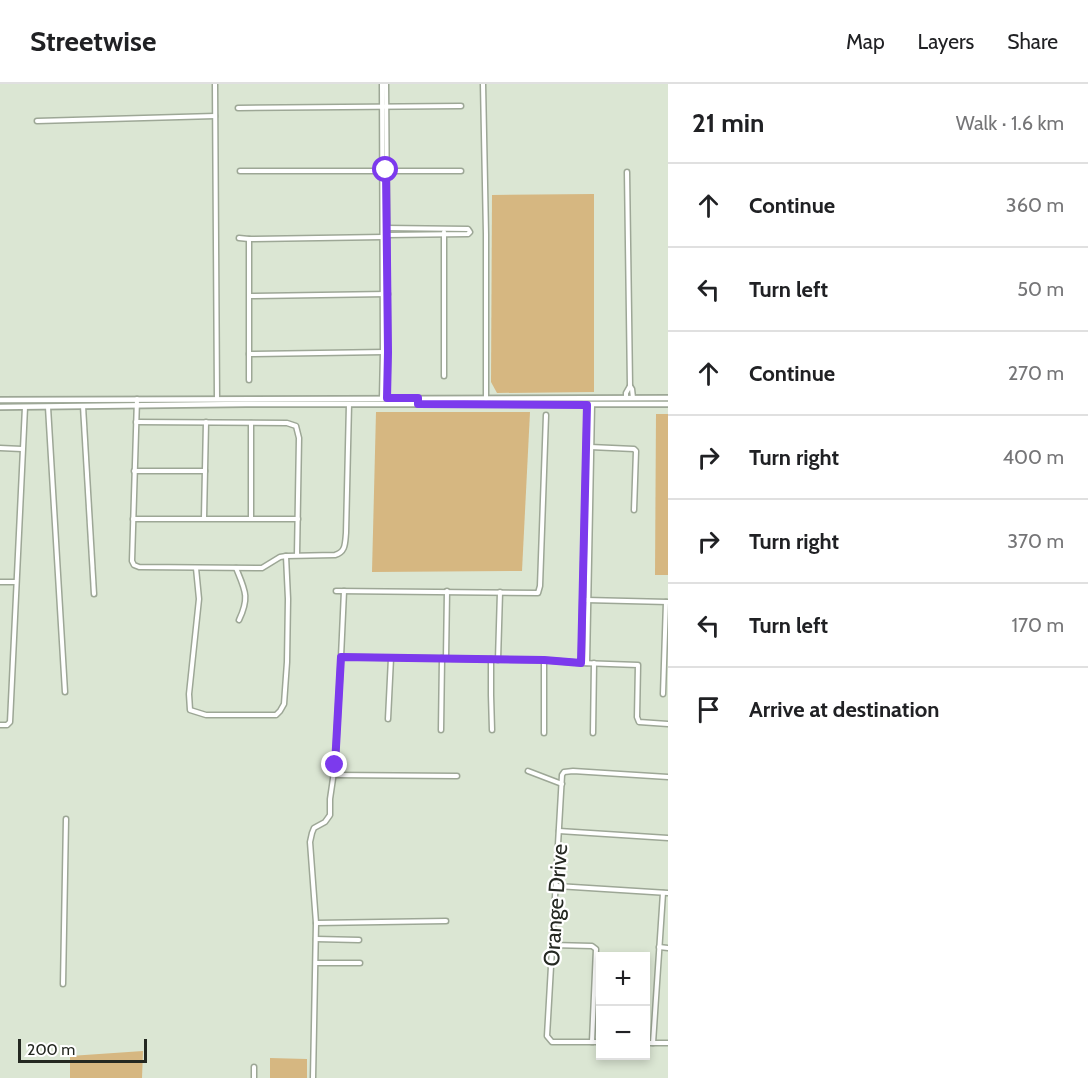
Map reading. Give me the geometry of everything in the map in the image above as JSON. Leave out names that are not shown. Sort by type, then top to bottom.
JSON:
[{"type":"street","points":[[215,84],[217,399]]},
{"type":"street","points":[[384,84],[385,228],[382,294],[386,352]]},
{"type":"street","points":[[483,84],[486,399]]},
{"type":"street","points":[[238,108],[461,106]]},
{"type":"street","points":[[37,121],[215,116]]},
{"type":"street","points":[[240,171],[461,171]]},
{"type":"street","points":[[627,172],[630,386],[633,398]]},
{"type":"street","points":[[239,238],[249,240],[468,234],[470,232],[468,229],[385,228]]},
{"type":"street","points":[[444,228],[444,376]]},
{"type":"street","points":[[384,236],[388,294],[384,398]]},
{"type":"street","points":[[249,240],[249,380]]},
{"type":"street","points":[[250,296],[388,294]]},
{"type":"street","points":[[249,354],[386,352]]},
{"type":"street","points":[[626,398],[630,386]]},
{"type":"street","points":[[0,399],[384,398],[418,401],[590,405],[668,404]]},
{"type":"street","points":[[0,407],[668,398]]},
{"type":"street","points":[[136,399],[132,561],[139,567],[262,568],[280,557],[341,553],[344,550],[346,533],[350,404]]},
{"type":"street","points":[[584,663],[590,405]]},
{"type":"street","points":[[83,406],[94,594]]},
{"type":"street","points":[[0,725],[7,725],[10,722],[25,407]]},
{"type":"street","points":[[48,407],[65,692]]},
{"type":"street","points":[[336,591],[538,593],[546,415]]},
{"type":"street","points":[[136,422],[287,423],[296,426],[299,438],[297,555]]},
{"type":"street","points":[[204,518],[206,422]]},
{"type":"street","points":[[250,518],[251,423]]},
{"type":"street","points":[[588,447],[634,448],[636,451],[634,510]]},
{"type":"street","points":[[0,448],[22,449]]},
{"type":"street","points":[[134,471],[205,471]]},
{"type":"street","points":[[133,519],[298,519]]},
{"type":"street","points":[[196,568],[199,599],[189,710],[206,715],[276,716],[284,704],[287,662],[286,556]]},
{"type":"street","points":[[236,568],[246,591],[245,608],[239,620]]},
{"type":"street","points":[[0,582],[16,582]]},
{"type":"street","points":[[313,1078],[316,923],[310,838],[314,828],[325,822],[330,815],[344,591]]},
{"type":"street","points":[[441,730],[447,591]]},
{"type":"street","points":[[498,660],[500,592]]},
{"type":"street","points":[[585,600],[667,602],[663,694]]},
{"type":"street","points":[[341,657],[638,664],[637,717],[639,722],[668,724]]},
{"type":"street","points":[[388,719],[391,658]]},
{"type":"street","points":[[492,660],[492,730]]},
{"type":"street","points":[[544,660],[544,733]]},
{"type":"street","points":[[593,733],[594,663]]},
{"type":"street","points":[[528,771],[562,784]]},
{"type":"street","name":"Orange Drive","points":[[592,1042],[552,1042],[547,1036],[562,775],[564,772],[573,771],[668,777]]},
{"type":"street","points":[[334,775],[457,776]]},
{"type":"street","points":[[63,984],[66,819]]},
{"type":"street","points":[[559,831],[668,838]]},
{"type":"street","points":[[557,886],[666,893],[659,947],[653,1042],[668,1043]]},
{"type":"street","points":[[316,923],[446,921]]},
{"type":"street","points":[[316,939],[359,940]]},
{"type":"street","points":[[552,945],[592,946],[596,949],[592,1042],[596,1042]]},
{"type":"street","points":[[659,947],[668,948]]},
{"type":"street","points":[[316,963],[360,963]]},
{"type":"street","points":[[254,1067],[254,1078]]},
{"type":"shaded area","points":[[594,194],[594,392],[497,393],[491,382],[492,195]]},
{"type":"shaded area","points":[[376,412],[530,412],[522,571],[372,572]]},
{"type":"shaded area","points":[[656,414],[668,414],[668,575],[655,575]]},
{"type":"shaded area","points":[[143,1051],[142,1078],[70,1078],[70,1056]]},
{"type":"shaded area","points":[[270,1058],[307,1059],[307,1078],[270,1078]]},
{"type":"route","points":[[335,765],[341,657],[544,660],[581,663],[587,405],[418,404],[418,398],[387,398],[386,170]]}]
